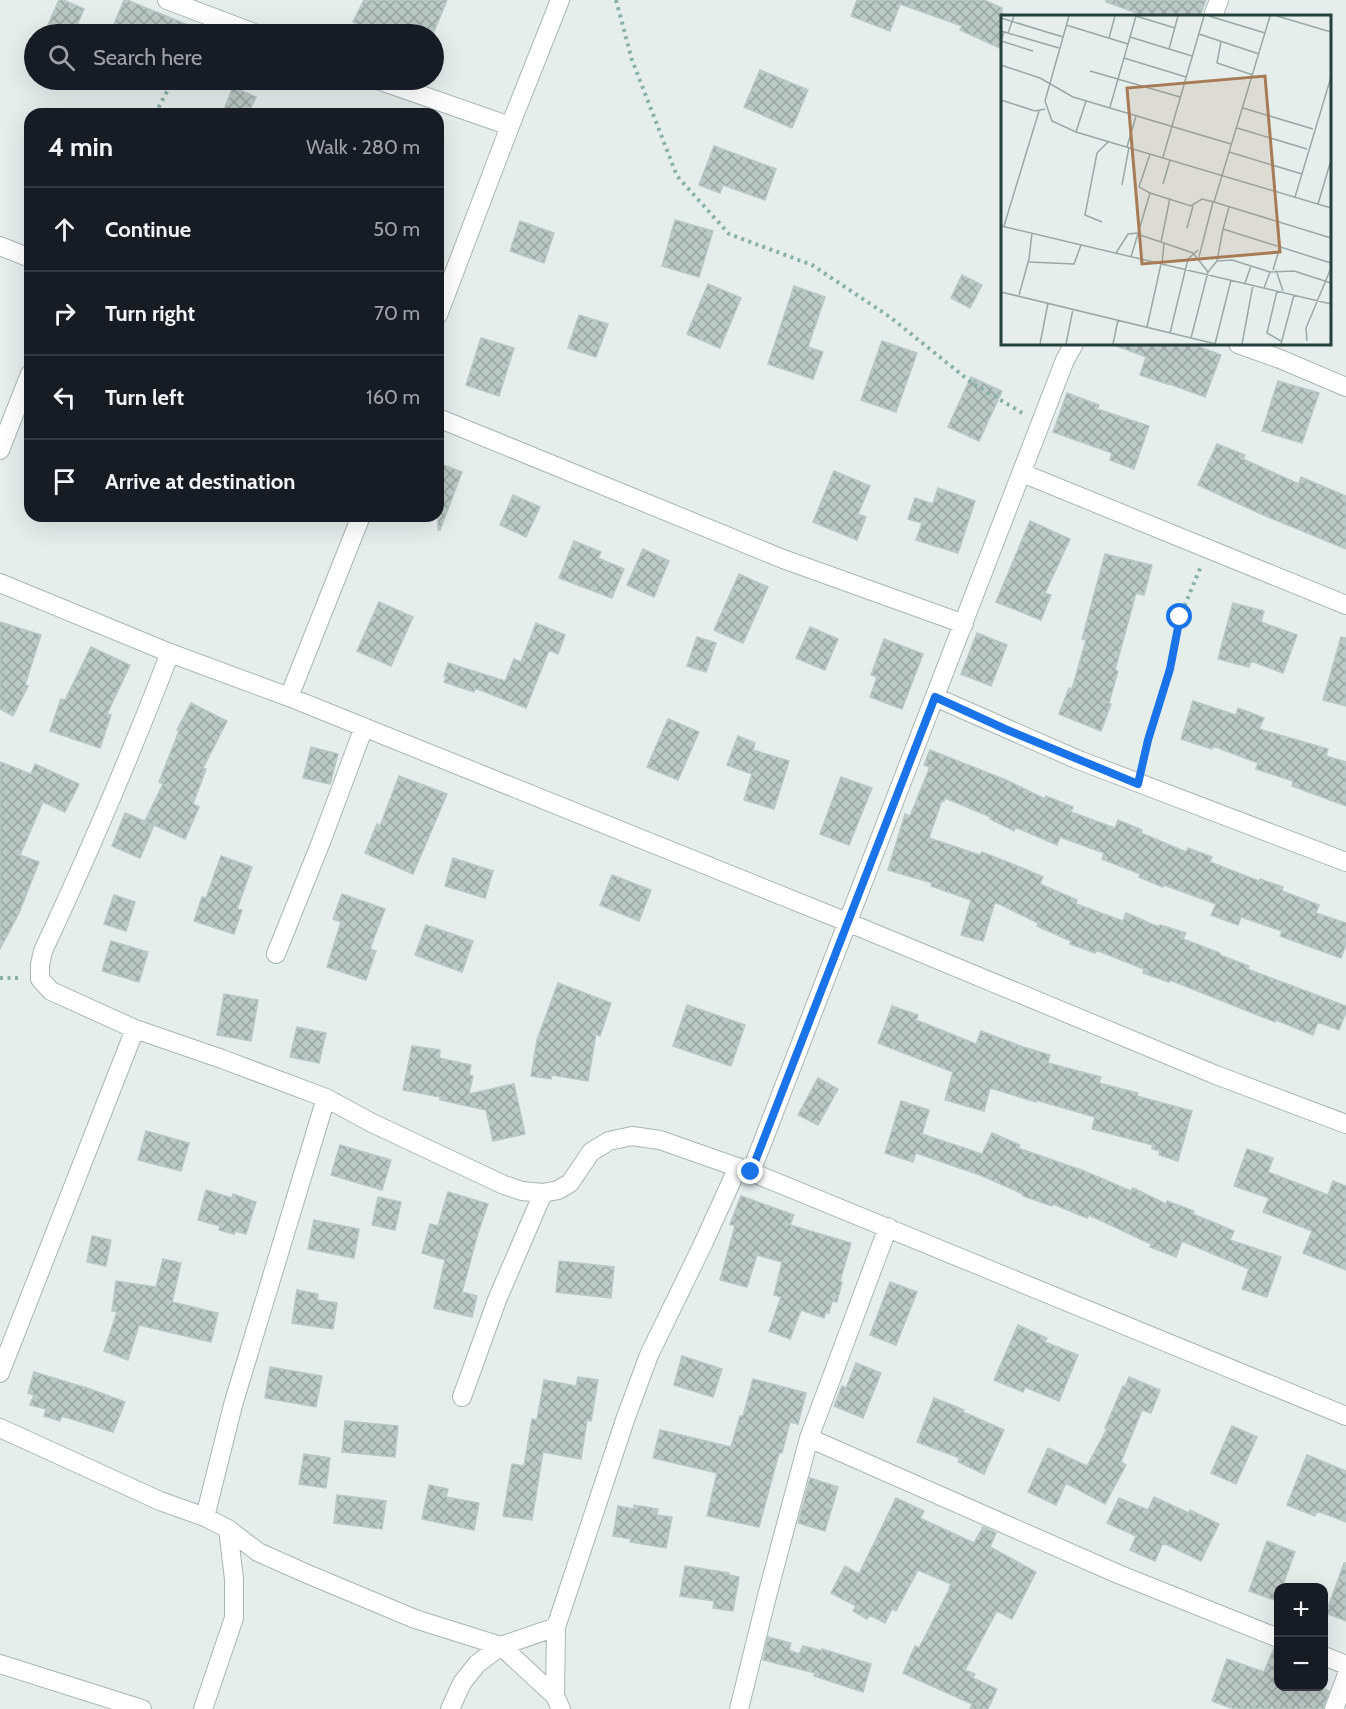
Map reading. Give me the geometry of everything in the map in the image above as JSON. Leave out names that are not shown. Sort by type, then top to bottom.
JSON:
[{"type":"street","points":[[167,0],[231,24]]},
{"type":"street","points":[[444,299],[560,0]]},
{"type":"street","points":[[1213,15],[1219,0]]},
{"type":"street","points":[[407,90],[510,126]]},
{"type":"street","points":[[0,246],[24,256]]},
{"type":"street","points":[[558,1702],[556,1627],[649,1355],[703,1244],[744,1170],[847,922],[1065,360],[1073,345]]},
{"type":"street","points":[[1241,345],[1346,387]]},
{"type":"street","points":[[0,450],[24,389]]},
{"type":"street","points":[[444,420],[783,560],[964,624]]},
{"type":"street","points":[[1022,473],[1346,604]]},
{"type":"street","points":[[290,697],[359,522]]},
{"type":"street","points":[[0,583],[170,653],[290,697],[847,922],[1216,1075],[1346,1124]]},
{"type":"street","points":[[170,653],[86,861],[43,951],[40,979],[51,991],[135,1029],[326,1098],[372,1123],[504,1185],[522,1191],[543,1193],[558,1190],[570,1183],[591,1152],[609,1141],[632,1136],[660,1140],[744,1170],[888,1227],[1346,1416]]},
{"type":"street","points":[[935,697],[1005,729],[1138,784],[1346,862]]},
{"type":"street","points":[[276,954],[364,727]]},
{"type":"street","points":[[0,1373],[135,1029]]},
{"type":"street","points":[[204,1517],[233,1406],[326,1098]]},
{"type":"street","points":[[462,1397],[497,1300],[543,1193]]},
{"type":"street","points":[[739,1709],[809,1438],[888,1227]]},
{"type":"street","points":[[0,1428],[160,1501],[204,1517],[228,1529],[258,1552],[305,1573],[415,1619],[501,1646],[558,1702]]},
{"type":"street","points":[[809,1438],[1118,1574],[1276,1637]]},
{"type":"street","points":[[203,1709],[234,1618],[234,1579],[228,1529]]},
{"type":"street","points":[[450,1709],[462,1683],[477,1664],[501,1646],[556,1627]]},
{"type":"street","points":[[1328,1658],[1346,1665]]},
{"type":"street","points":[[0,1664],[142,1709]]},
{"type":"street","points":[[1334,1709],[1346,1677]]},
{"type":"path","points":[[616,0],[632,60],[677,176],[729,234],[812,265],[890,317],[972,383],[1040,424]]},
{"type":"path","points":[[158,108],[168,90]]},
{"type":"path","points":[[1138,784],[1148,740],[1170,669],[1180,617],[1208,548]]},
{"type":"building","points":[[59,0],[84,9],[77,24],[48,24]]},
{"type":"building","points":[[124,0],[127,0],[186,24],[114,24]]},
{"type":"building","points":[[364,0],[447,0],[437,24],[357,24],[353,22]]},
{"type":"building","points":[[857,0],[984,0],[1002,8],[1001,49],[960,30],[962,26],[900,4],[890,31],[851,16]]},
{"type":"building","points":[[1106,0],[1206,0],[1200,15],[1142,15],[1106,2]]},
{"type":"building","points":[[760,70],[808,90],[792,128],[744,107]]},
{"type":"building","points":[[232,90],[240,90],[256,97],[251,108],[224,108]]},
{"type":"building","points":[[714,146],[776,169],[765,200],[723,185],[720,193],[699,185]]},
{"type":"building","points":[[675,220],[713,231],[699,277],[662,266]]},
{"type":"building","points":[[520,221],[554,233],[544,263],[510,251]]},
{"type":"building","points":[[962,275],[982,285],[970,308],[951,298]]},
{"type":"building","points":[[708,284],[741,298],[720,348],[687,334]]},
{"type":"building","points":[[794,286],[825,297],[808,347],[823,352],[813,379],[768,364]]},
{"type":"building","points":[[579,315],[608,324],[596,357],[568,348]]},
{"type":"building","points":[[481,338],[514,348],[499,396],[466,385]]},
{"type":"building","points":[[882,341],[917,353],[896,412],[861,400]]},
{"type":"building","points":[[1114,345],[1195,345],[1221,355],[1205,397],[1140,375],[1146,357]]},
{"type":"building","points":[[971,377],[1002,391],[979,441],[948,427]]},
{"type":"building","points":[[1278,381],[1319,393],[1302,443],[1262,431]]},
{"type":"building","points":[[1067,393],[1099,405],[1097,409],[1149,426],[1134,469],[1110,460],[1112,453],[1053,432]]},
{"type":"building","points":[[1217,444],[1245,455],[1243,459],[1299,484],[1301,477],[1346,496],[1346,549],[1198,485]]},
{"type":"building","points":[[444,465],[462,472],[444,519]]},
{"type":"building","points":[[834,471],[870,486],[858,514],[866,517],[857,540],[813,522]]},
{"type":"building","points":[[938,488],[975,501],[958,553],[916,540],[922,523],[908,519],[915,498],[933,504]]},
{"type":"building","points":[[513,495],[540,507],[526,537],[500,525]]},
{"type":"building","points":[[1030,521],[1070,539],[1045,593],[1051,595],[1041,620],[996,602]]},
{"type":"building","points":[[438,522],[443,522],[440,530],[438,530]]},
{"type":"building","points":[[574,541],[601,552],[598,558],[624,569],[612,598],[559,578]]},
{"type":"building","points":[[643,549],[669,561],[654,597],[627,585]]},
{"type":"building","points":[[1105,554],[1152,565],[1144,595],[1136,593],[1115,670],[1118,671],[1109,703],[1111,704],[1101,731],[1059,714],[1069,688],[1072,689],[1086,640],[1082,639]]},
{"type":"building","points":[[739,574],[768,587],[743,643],[714,630]]},
{"type":"building","points":[[379,602],[413,617],[391,666],[357,651]]},
{"type":"building","points":[[1233,603],[1264,611],[1261,622],[1297,635],[1283,673],[1251,661],[1249,667],[1218,659]]},
{"type":"building","points":[[0,622],[41,635],[25,685],[28,686],[13,716],[0,709]]},
{"type":"building","points":[[536,623],[565,635],[558,654],[549,650],[526,708],[475,688],[474,692],[444,682],[448,663],[505,681],[514,659],[521,662]]},
{"type":"building","points":[[810,627],[838,639],[825,670],[796,658]]},
{"type":"building","points":[[977,633],[1007,645],[991,686],[961,674]]},
{"type":"building","points":[[697,637],[716,643],[706,672],[687,666]]},
{"type":"building","points":[[1341,637],[1346,638],[1346,706],[1323,700]]},
{"type":"building","points":[[884,639],[923,654],[902,709],[870,697],[877,677],[871,675]]},
{"type":"building","points":[[91,647],[130,665],[107,714],[111,715],[100,748],[50,731],[61,699],[65,700]]},
{"type":"building","points":[[1193,701],[1236,715],[1238,708],[1264,718],[1259,729],[1328,749],[1326,756],[1346,762],[1346,806],[1292,786],[1293,781],[1256,769],[1258,763],[1213,746],[1212,749],[1181,739]]},
{"type":"building","points":[[191,703],[227,721],[203,768],[206,769],[193,804],[199,807],[185,839],[145,821],[163,784],[159,782],[179,731],[177,730]]},
{"type":"building","points":[[668,719],[699,732],[678,780],[647,767]]},
{"type":"building","points":[[738,736],[755,743],[753,750],[789,761],[774,809],[744,800],[752,774],[727,765]]},
{"type":"building","points":[[311,747],[338,754],[330,784],[303,778]]},
{"type":"building","points":[[930,750],[1006,780],[1045,799],[1046,796],[1073,807],[1071,812],[1115,828],[1118,820],[1142,830],[1141,833],[1186,852],[1188,848],[1212,857],[1210,862],[1259,881],[1260,879],[1283,887],[1282,891],[1319,905],[1316,913],[1346,923],[1346,944],[1341,958],[1280,936],[1282,931],[1241,917],[1238,925],[1211,915],[1216,904],[1139,877],[1140,874],[1102,859],[1104,853],[1060,837],[1057,845],[1015,827],[1014,831],[990,819],[991,817],[945,798],[944,801],[942,800],[929,838],[980,855],[982,852],[1043,877],[1040,884],[1077,900],[1076,904],[1123,921],[1126,913],[1159,927],[1160,925],[1186,933],[1183,939],[1249,966],[1247,969],[1346,1006],[1339,1030],[1318,1022],[1313,1035],[1170,980],[1169,982],[1143,973],[1144,969],[1096,950],[1095,953],[1070,944],[1071,941],[1037,926],[1038,923],[995,902],[983,941],[961,935],[971,900],[931,886],[932,883],[888,870],[905,814],[910,816],[930,767],[924,765]]},
{"type":"building","points":[[0,762],[31,774],[35,764],[79,784],[65,812],[43,802],[20,855],[39,862],[19,913],[0,949]]},
{"type":"building","points":[[399,776],[447,794],[413,874],[365,853],[377,824],[380,826]]},
{"type":"building","points":[[841,777],[872,788],[849,845],[820,834]]},
{"type":"building","points":[[125,813],[154,825],[140,858],[112,846]]},
{"type":"building","points":[[221,856],[252,867],[237,909],[242,910],[234,934],[194,921],[202,897],[206,898]]},
{"type":"building","points":[[453,858],[493,871],[485,898],[445,886]]},
{"type":"building","points":[[612,875],[651,890],[639,921],[600,905]]},
{"type":"building","points":[[342,894],[385,909],[370,949],[376,951],[366,980],[327,967],[341,922],[333,919]]},
{"type":"building","points":[[114,895],[135,902],[126,931],[104,924]]},
{"type":"building","points":[[426,925],[473,941],[462,972],[415,955]]},
{"type":"building","points":[[111,941],[148,952],[139,982],[102,971]]},
{"type":"building","points":[[558,983],[611,1003],[600,1036],[596,1034],[588,1081],[552,1075],[551,1079],[531,1076],[537,1040]]},
{"type":"building","points":[[224,994],[258,1000],[251,1041],[217,1035]]},
{"type":"building","points":[[687,1005],[745,1025],[731,1066],[673,1046]]},
{"type":"building","points":[[892,1006],[918,1015],[916,1020],[976,1044],[981,1031],[1050,1055],[1048,1063],[1101,1077],[1099,1083],[1192,1111],[1178,1161],[1159,1155],[1160,1151],[1152,1149],[1153,1145],[1092,1129],[1095,1117],[1036,1100],[1036,1102],[990,1088],[984,1111],[945,1100],[953,1072],[878,1043]]},
{"type":"building","points":[[297,1027],[326,1033],[319,1063],[290,1057]]},
{"type":"building","points":[[412,1046],[440,1050],[439,1058],[471,1065],[469,1075],[473,1076],[469,1094],[514,1084],[525,1134],[493,1141],[486,1110],[440,1100],[440,1097],[403,1090]]},
{"type":"building","points":[[818,1078],[838,1089],[818,1125],[798,1115]]},
{"type":"building","points":[[901,1101],[929,1110],[922,1134],[982,1154],[992,1133],[1020,1145],[1018,1148],[1084,1171],[1131,1191],[1133,1188],[1166,1204],[1167,1201],[1194,1211],[1193,1214],[1234,1231],[1230,1240],[1281,1257],[1267,1297],[1242,1289],[1249,1269],[1182,1241],[1176,1257],[1150,1247],[1151,1244],[1089,1215],[1087,1218],[1053,1204],[1052,1206],[1023,1196],[980,1175],[916,1153],[913,1162],[885,1153]]},
{"type":"building","points":[[146,1131],[189,1143],[181,1171],[138,1160]]},
{"type":"building","points":[[340,1145],[391,1160],[382,1190],[331,1175]]},
{"type":"building","points":[[1247,1149],[1273,1158],[1268,1172],[1328,1195],[1333,1181],[1346,1186],[1346,1270],[1303,1253],[1312,1231],[1263,1212],[1269,1198],[1234,1186]]},
{"type":"building","points":[[206,1190],[232,1198],[233,1194],[256,1202],[246,1234],[219,1230],[220,1226],[198,1220]]},
{"type":"building","points":[[448,1192],[488,1204],[462,1292],[477,1296],[472,1317],[434,1308],[445,1260],[422,1253],[430,1224],[438,1226]]},
{"type":"building","points":[[741,1196],[794,1215],[790,1225],[851,1243],[840,1281],[842,1282],[837,1302],[832,1301],[829,1313],[826,1312],[824,1318],[801,1310],[790,1339],[769,1331],[781,1297],[774,1295],[782,1262],[757,1255],[747,1287],[720,1280],[735,1226],[730,1224]]},
{"type":"building","points":[[378,1197],[401,1202],[395,1230],[372,1225]]},
{"type":"building","points":[[314,1220],[359,1229],[354,1258],[308,1249]]},
{"type":"building","points":[[92,1236],[111,1240],[106,1266],[87,1262]]},
{"type":"building","points":[[163,1259],[181,1263],[172,1302],[218,1313],[211,1342],[139,1325],[128,1360],[104,1351],[117,1312],[112,1311],[116,1281],[156,1287]]},
{"type":"building","points":[[559,1261],[614,1267],[611,1298],[556,1292]]},
{"type":"building","points":[[890,1282],[917,1292],[896,1345],[870,1335]]},
{"type":"building","points":[[297,1290],[318,1294],[317,1300],[337,1303],[333,1329],[292,1323]]},
{"type":"building","points":[[1018,1325],[1047,1338],[1045,1342],[1078,1355],[1059,1401],[1025,1387],[1023,1392],[994,1380]]},
{"type":"building","points":[[682,1356],[722,1369],[713,1397],[674,1385]]},
{"type":"building","points":[[856,1363],[881,1373],[863,1418],[834,1406],[842,1386],[846,1388]]},
{"type":"building","points":[[270,1367],[322,1376],[316,1407],[265,1398]]},
{"type":"building","points":[[34,1372],[125,1402],[113,1432],[62,1416],[60,1421],[44,1416],[46,1409],[30,1405],[34,1395],[28,1393]]},
{"type":"building","points":[[578,1377],[598,1380],[591,1421],[587,1420],[581,1459],[543,1452],[532,1520],[503,1516],[512,1464],[524,1466],[532,1419],[537,1420],[544,1380],[576,1386]]},
{"type":"building","points":[[1129,1377],[1160,1390],[1151,1413],[1142,1410],[1121,1462],[1126,1465],[1105,1504],[1066,1483],[1056,1505],[1028,1492],[1048,1448],[1087,1466],[1107,1429],[1105,1428]]},
{"type":"building","points":[[753,1379],[806,1393],[798,1424],[790,1422],[782,1453],[779,1453],[759,1527],[707,1516],[717,1473],[653,1458],[660,1430],[731,1447],[740,1416],[743,1416]]},
{"type":"building","points":[[934,1398],[1004,1430],[984,1474],[958,1462],[960,1458],[917,1442]]},
{"type":"building","points":[[345,1421],[398,1426],[395,1457],[342,1452]]},
{"type":"building","points":[[1232,1426],[1257,1437],[1236,1484],[1211,1473]]},
{"type":"building","points":[[304,1454],[330,1458],[326,1488],[299,1484]]},
{"type":"building","points":[[1307,1455],[1346,1471],[1346,1522],[1317,1511],[1315,1516],[1287,1505]]},
{"type":"building","points":[[810,1478],[838,1487],[825,1531],[798,1523]]},
{"type":"building","points":[[429,1485],[448,1489],[446,1497],[479,1503],[474,1530],[422,1519]]},
{"type":"building","points":[[337,1495],[386,1501],[382,1529],[334,1523]]},
{"type":"building","points":[[1154,1497],[1189,1513],[1190,1510],[1219,1524],[1201,1561],[1163,1543],[1155,1561],[1130,1550],[1136,1536],[1107,1523],[1119,1498],[1148,1510]]},
{"type":"building","points":[[896,1498],[924,1511],[920,1518],[974,1543],[983,1527],[996,1533],[990,1547],[1036,1572],[1012,1619],[997,1611],[965,1670],[975,1674],[973,1678],[997,1689],[988,1709],[970,1709],[972,1704],[903,1673],[915,1646],[919,1648],[951,1584],[918,1570],[896,1611],[892,1609],[885,1623],[869,1615],[867,1619],[853,1611],[856,1606],[831,1593],[845,1566],[859,1574]]},
{"type":"building","points":[[634,1505],[658,1509],[657,1515],[672,1517],[666,1548],[630,1542],[631,1539],[613,1536],[618,1506],[634,1509]]},
{"type":"building","points":[[1267,1541],[1295,1552],[1283,1583],[1274,1583],[1274,1600],[1249,1591]]},
{"type":"building","points":[[1344,1563],[1346,1563],[1346,1621],[1328,1614],[1328,1607]]},
{"type":"building","points":[[685,1566],[729,1573],[729,1575],[739,1577],[733,1611],[713,1608],[714,1601],[680,1596]]},
{"type":"building","points":[[768,1637],[791,1643],[789,1650],[799,1654],[803,1646],[822,1651],[822,1649],[871,1664],[863,1692],[814,1676],[815,1673],[763,1660]]},
{"type":"building","points":[[1274,1648],[1274,1691],[1328,1691],[1329,1691],[1323,1709],[1234,1709],[1212,1701],[1227,1659],[1264,1672]]},
{"type":"route","points":[[751,1172],[935,697],[1005,729],[1138,784],[1148,740],[1170,669],[1180,617]]}]
